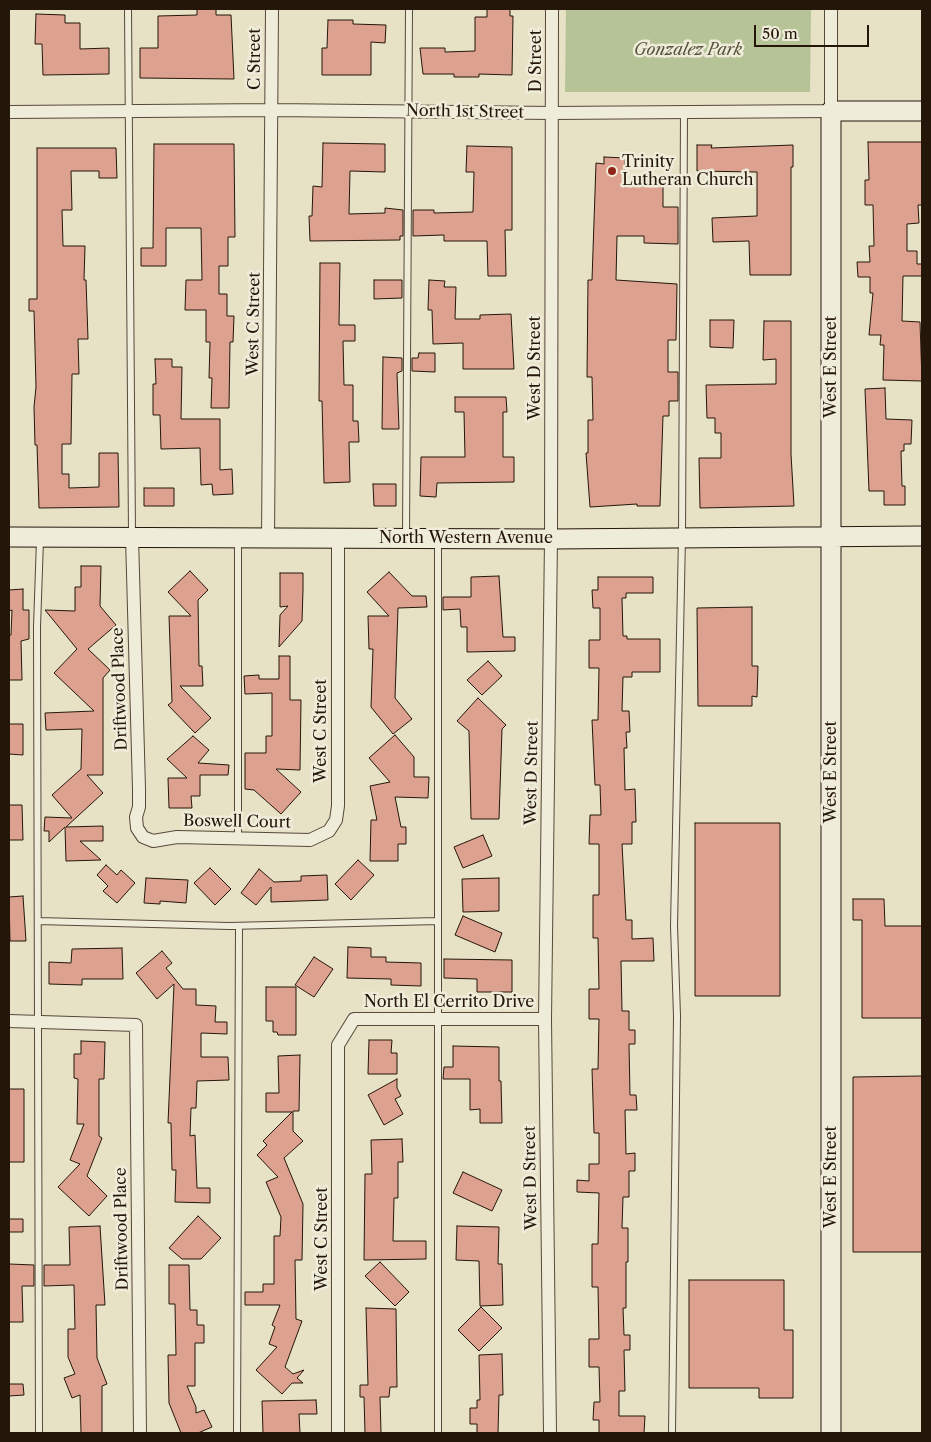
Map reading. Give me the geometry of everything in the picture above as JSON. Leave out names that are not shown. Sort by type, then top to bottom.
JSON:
[{"type":"street","name":"C Street","points":[[272,9],[272,110]]},
{"type":"street","name":"D Street","points":[[552,9],[552,113]]},
{"type":"street","points":[[831,9],[831,111]]},
{"type":"street","name":"North 1st Street","points":[[9,112],[272,110],[552,113],[922,111]]},
{"type":"street","name":"West C Street","points":[[268,538],[272,110]]},
{"type":"street","name":"West E Street","points":[[831,111],[831,1433]]},
{"type":"street","name":"West D Street","points":[[550,1433],[545,1019],[552,539],[552,113]]},
{"type":"street","name":"North Western Avenue","points":[[9,538],[552,539],[922,536]]},
{"type":"street","name":"Driftwood Place","points":[[132,537],[139,789],[139,807],[136,817],[137,828],[142,837]]},
{"type":"street","name":"West C Street","points":[[330,831],[336,820],[338,806],[338,538]]},
{"type":"street","name":"Boswell Court","points":[[142,837],[153,841],[177,837],[310,840],[330,831]]},
{"type":"street","name":"North El Cerrito Drive","points":[[338,1045],[354,1018],[545,1019]]},
{"type":"street","points":[[9,1022],[37,1022]]},
{"type":"street","name":"Driftwood Place","points":[[37,1022],[136,1024],[140,1433]]},
{"type":"street","name":"West C Street","points":[[338,1045],[338,1433]]},
{"type":"lane","points":[[128,9],[132,537]]},
{"type":"lane","points":[[406,538],[410,112],[409,9]]},
{"type":"lane","points":[[672,1433],[678,1016],[674,926],[682,537],[684,112]]},
{"type":"lane","points":[[39,1433],[37,627],[40,538]]},
{"type":"lane","points":[[238,538],[238,837]]},
{"type":"lane","points":[[438,538],[438,1433]]},
{"type":"lane","points":[[38,921],[239,926],[438,921]]},
{"type":"lane","points":[[237,1433],[239,926]]},
{"type":"green space","name":"Gonzalez Park","points":[[566,9],[811,9],[810,92],[565,92]]},
{"type":"building","points":[[197,9],[216,9],[216,15],[231,15],[234,79],[140,78],[140,48],[158,48],[158,16],[197,15]]},
{"type":"building","points":[[487,9],[510,9],[510,16],[513,16],[512,75],[479,74],[479,77],[454,77],[454,74],[423,74],[420,48],[445,48],[445,52],[475,51],[475,17],[487,17]]},
{"type":"building","points":[[36,14],[65,15],[65,23],[80,23],[80,49],[109,48],[109,74],[43,75],[42,44],[35,44]]},
{"type":"building","points":[[328,20],[353,20],[353,24],[386,25],[385,43],[371,42],[371,75],[322,75],[322,48],[327,48]]},
{"type":"building","points":[[868,142],[922,142],[922,205],[918,205],[919,223],[907,224],[907,251],[917,251],[917,264],[922,264],[922,276],[903,276],[902,321],[920,322],[922,381],[883,380],[884,345],[880,345],[881,335],[869,335],[873,293],[870,293],[870,277],[858,277],[857,262],[870,262],[869,246],[874,246],[873,205],[865,205],[865,180],[869,180]]},
{"type":"building","points":[[323,143],[385,144],[385,172],[350,171],[349,214],[385,213],[385,208],[403,210],[403,236],[400,236],[400,240],[310,241],[309,216],[312,216],[313,186],[322,187]]},
{"type":"building","points":[[154,144],[234,144],[235,237],[228,237],[228,266],[219,266],[219,294],[227,294],[227,316],[234,316],[233,342],[230,342],[229,408],[211,408],[212,378],[209,378],[210,342],[206,342],[206,310],[185,310],[186,280],[202,280],[201,228],[166,228],[166,266],[141,266],[141,248],[153,248]]},
{"type":"building","points":[[697,145],[712,145],[711,148],[793,145],[793,167],[791,167],[791,275],[750,275],[749,241],[713,242],[712,218],[757,216],[757,172],[697,171]]},
{"type":"building","points":[[467,146],[512,147],[512,230],[505,230],[506,276],[488,276],[487,241],[444,241],[444,235],[413,236],[413,210],[434,210],[434,213],[473,212],[474,172],[466,172]]},
{"type":"building","points":[[37,148],[116,148],[117,178],[99,178],[99,171],[71,171],[72,210],[62,210],[63,246],[85,246],[84,280],[86,280],[88,339],[78,339],[79,374],[72,374],[71,444],[62,444],[62,474],[69,474],[69,488],[99,487],[99,453],[118,453],[119,507],[39,508],[34,407],[36,387],[34,311],[29,311],[29,299],[37,299]]},
{"type":"building","points":[[604,157],[625,158],[624,187],[663,184],[663,207],[678,207],[678,244],[644,243],[644,236],[617,236],[616,280],[677,284],[676,340],[668,340],[668,372],[678,372],[678,401],[669,401],[669,416],[663,416],[660,506],[637,506],[637,504],[590,507],[586,453],[588,453],[588,420],[593,420],[592,377],[587,377],[588,280],[592,280],[596,163],[604,164]]},
{"type":"building","points":[[320,263],[340,263],[339,325],[355,325],[355,341],[343,341],[344,385],[353,385],[353,421],[358,421],[359,442],[349,442],[350,482],[324,483],[322,401],[319,401]]},
{"type":"building","points":[[374,280],[402,280],[402,298],[374,299]]},
{"type":"building","points":[[429,280],[445,281],[444,287],[456,287],[455,319],[480,319],[480,315],[511,314],[514,369],[463,369],[463,343],[433,344],[432,310],[428,310]]},
{"type":"building","points":[[710,320],[734,320],[733,348],[710,347]]},
{"type":"building","points":[[764,321],[791,321],[791,454],[794,506],[700,508],[699,458],[721,458],[721,433],[715,433],[715,418],[707,418],[706,385],[776,384],[776,359],[763,360]]},
{"type":"building","points":[[419,353],[435,353],[435,372],[412,371],[412,358],[418,358]]},
{"type":"building","points":[[383,357],[402,358],[402,371],[397,373],[399,429],[382,429]]},
{"type":"building","points":[[155,359],[172,359],[172,367],[182,367],[181,419],[220,419],[220,470],[232,469],[233,494],[213,495],[212,484],[201,485],[200,448],[161,449],[160,415],[153,415],[153,384],[156,384]]},
{"type":"building","points":[[885,388],[886,419],[912,420],[911,444],[904,444],[904,451],[901,451],[902,486],[905,486],[905,505],[884,505],[884,491],[869,491],[865,389]]},
{"type":"building","points":[[455,397],[506,397],[507,412],[503,412],[503,457],[514,457],[514,482],[437,483],[436,497],[420,496],[421,457],[465,457],[464,412],[455,412]]},
{"type":"building","points":[[373,484],[396,484],[396,506],[374,506]]},
{"type":"building","points":[[144,488],[174,488],[174,506],[144,506]]},
{"type":"building","points":[[81,566],[101,566],[100,606],[116,625],[88,649],[110,670],[103,678],[103,775],[87,775],[103,793],[66,827],[103,826],[103,841],[80,841],[101,860],[66,861],[65,827],[49,842],[49,831],[44,831],[45,817],[72,818],[52,795],[81,769],[82,729],[46,730],[45,713],[94,711],[54,673],[77,649],[45,610],[75,611],[75,587],[81,587]]},
{"type":"building","points":[[190,571],[208,590],[198,600],[199,666],[202,666],[203,686],[180,686],[211,718],[195,733],[168,705],[172,702],[169,616],[191,616],[168,592]]},
{"type":"building","points":[[389,572],[412,596],[426,596],[427,607],[398,608],[395,698],[412,719],[393,734],[371,707],[373,649],[369,649],[368,616],[389,616],[367,592]]},
{"type":"building","points":[[280,573],[303,573],[303,590],[302,621],[279,647],[280,615],[288,606],[280,607]]},
{"type":"building","points":[[499,576],[503,637],[515,637],[515,651],[467,652],[467,627],[461,627],[460,609],[443,610],[443,597],[471,597],[471,577]]},
{"type":"building","points":[[598,577],[653,577],[653,593],[626,593],[626,598],[622,598],[623,636],[627,636],[627,639],[660,639],[660,672],[632,672],[632,677],[623,677],[622,711],[629,711],[630,732],[626,732],[627,748],[624,748],[625,790],[635,789],[636,822],[632,822],[632,844],[622,844],[626,920],[632,920],[632,939],[653,938],[654,961],[621,961],[622,1011],[629,1011],[629,1030],[635,1030],[635,1044],[629,1044],[630,1095],[636,1095],[637,1110],[625,1110],[626,1154],[635,1153],[635,1171],[629,1171],[629,1197],[623,1197],[622,1228],[628,1228],[626,1308],[623,1308],[624,1335],[630,1335],[630,1350],[624,1350],[625,1391],[619,1391],[619,1416],[645,1416],[644,1433],[599,1433],[599,1420],[593,1420],[594,1402],[600,1402],[599,1367],[589,1367],[589,1339],[599,1339],[598,1287],[592,1287],[592,1244],[598,1244],[599,1193],[577,1192],[577,1180],[589,1181],[589,1164],[599,1164],[599,1133],[594,1133],[592,1069],[598,1069],[599,1019],[589,1019],[589,989],[599,989],[598,938],[593,938],[593,895],[599,895],[599,844],[589,844],[590,815],[601,815],[600,785],[595,785],[592,720],[598,720],[599,668],[589,668],[589,640],[600,640],[600,608],[593,608],[592,590],[598,590]]},
{"type":"building","points":[[23,589],[23,610],[29,610],[29,639],[21,641],[22,680],[9,680],[9,635],[11,635],[12,610],[9,611],[9,590]]},
{"type":"building","points":[[752,607],[752,666],[758,666],[757,697],[752,696],[752,706],[698,706],[697,608]]},
{"type":"building","points":[[279,656],[290,656],[290,700],[301,700],[300,770],[276,769],[301,792],[281,814],[254,790],[245,789],[245,753],[266,753],[266,736],[272,736],[272,693],[245,694],[244,676],[259,675],[259,679],[279,679]]},
{"type":"building","points":[[488,661],[502,676],[482,695],[467,680]]},
{"type":"building","points":[[478,698],[506,725],[502,729],[499,819],[471,819],[469,731],[457,721]]},
{"type":"building","points":[[9,724],[23,724],[23,755],[9,754]]},
{"type":"building","points":[[395,735],[414,757],[414,777],[429,777],[428,798],[395,797],[401,827],[406,827],[406,844],[398,844],[398,861],[370,861],[371,820],[377,820],[370,786],[390,782],[369,758]]},
{"type":"building","points":[[193,736],[209,750],[198,763],[229,765],[228,775],[200,775],[200,796],[191,796],[192,808],[169,808],[168,778],[187,778],[167,759]]},
{"type":"building","points":[[9,805],[22,805],[23,840],[9,840]]},
{"type":"building","points":[[695,823],[780,823],[780,996],[695,996]]},
{"type":"building","points":[[483,835],[492,856],[463,868],[454,847]]},
{"type":"building","points":[[358,860],[374,875],[351,900],[335,884]]},
{"type":"building","points":[[106,865],[117,875],[121,870],[135,883],[117,903],[103,891],[108,886],[97,875]]},
{"type":"building","points":[[210,868],[231,889],[215,905],[194,883]]},
{"type":"building","points":[[259,869],[274,882],[301,881],[301,876],[327,875],[328,900],[271,902],[271,887],[256,905],[241,893]]},
{"type":"building","points":[[146,878],[188,880],[186,903],[160,901],[160,904],[144,903]]},
{"type":"building","points":[[499,878],[499,911],[463,912],[462,879]]},
{"type":"building","points":[[23,896],[26,941],[10,941],[9,897]]},
{"type":"building","points":[[853,899],[884,899],[885,926],[922,926],[922,1018],[862,1018],[862,920],[853,920]]},
{"type":"building","points":[[463,916],[502,933],[495,952],[455,935]]},
{"type":"building","points":[[348,947],[371,948],[371,957],[386,957],[386,962],[421,963],[421,986],[391,985],[391,979],[347,978]]},
{"type":"building","points":[[122,948],[123,979],[82,979],[82,985],[49,984],[49,962],[71,963],[72,949]]},
{"type":"building","points":[[162,951],[172,963],[166,968],[183,989],[196,989],[196,1005],[216,1006],[215,1022],[227,1022],[227,1034],[201,1033],[201,1057],[228,1057],[229,1080],[197,1081],[196,1108],[191,1108],[190,1136],[195,1135],[197,1188],[210,1188],[210,1203],[175,1202],[176,1170],[172,1170],[171,1123],[168,1123],[174,984],[157,999],[136,973]]},
{"type":"building","points":[[314,957],[333,969],[314,997],[295,985]]},
{"type":"building","points":[[444,959],[512,960],[512,992],[477,992],[477,979],[444,978]]},
{"type":"building","points":[[266,987],[296,987],[296,1035],[278,1035],[277,1032],[273,1032],[273,1021],[266,1021]]},
{"type":"building","points":[[369,1040],[392,1040],[391,1053],[397,1053],[397,1074],[368,1074]]},
{"type":"building","points":[[81,1041],[105,1042],[104,1079],[99,1079],[99,1136],[102,1138],[87,1176],[107,1196],[89,1216],[58,1187],[80,1164],[70,1160],[84,1124],[77,1124],[78,1079],[74,1078],[74,1054],[81,1054]]},
{"type":"building","points":[[453,1046],[499,1047],[502,1123],[480,1123],[480,1109],[470,1110],[470,1079],[443,1079],[444,1067],[453,1067]]},
{"type":"building","points":[[300,1055],[299,1111],[293,1111],[293,1131],[303,1141],[284,1158],[303,1204],[302,1260],[295,1260],[296,1319],[302,1321],[285,1367],[293,1374],[304,1370],[297,1378],[303,1383],[292,1383],[282,1394],[256,1370],[277,1347],[269,1344],[275,1327],[272,1325],[280,1305],[245,1305],[245,1292],[263,1292],[263,1284],[274,1284],[274,1236],[280,1236],[281,1217],[266,1182],[278,1177],[257,1155],[267,1145],[263,1141],[292,1112],[266,1112],[266,1093],[279,1093],[278,1056]]},
{"type":"building","points":[[922,1076],[922,1252],[853,1252],[853,1077]]},
{"type":"building","points":[[397,1079],[397,1088],[401,1096],[395,1099],[403,1114],[384,1125],[368,1095]]},
{"type":"building","points":[[9,1089],[24,1089],[24,1162],[9,1162]]},
{"type":"building","points":[[402,1139],[403,1162],[398,1162],[398,1198],[394,1198],[393,1241],[426,1241],[426,1259],[364,1260],[365,1174],[372,1174],[371,1140]]},
{"type":"building","points":[[463,1172],[502,1190],[492,1211],[453,1193]]},
{"type":"building","points":[[198,1216],[221,1238],[201,1259],[182,1259],[169,1248]]},
{"type":"building","points":[[9,1219],[23,1219],[23,1232],[9,1232]]},
{"type":"building","points":[[100,1226],[105,1305],[96,1305],[97,1358],[107,1384],[102,1386],[102,1433],[81,1433],[80,1395],[72,1398],[64,1378],[75,1374],[68,1357],[68,1329],[75,1329],[74,1285],[44,1286],[44,1265],[70,1265],[69,1227]]},
{"type":"building","points":[[457,1226],[499,1227],[498,1264],[502,1264],[503,1305],[480,1306],[479,1261],[456,1260]]},
{"type":"building","points":[[380,1262],[409,1292],[395,1306],[365,1276]]},
{"type":"building","points":[[9,1264],[34,1265],[34,1286],[22,1286],[23,1322],[9,1322]]},
{"type":"building","points":[[169,1265],[189,1265],[190,1310],[197,1310],[197,1325],[204,1325],[204,1343],[195,1343],[195,1386],[187,1386],[196,1407],[196,1413],[204,1410],[212,1427],[198,1433],[181,1433],[169,1403],[168,1355],[176,1355],[175,1304],[169,1304]]},
{"type":"building","points":[[689,1280],[784,1280],[784,1330],[793,1330],[793,1398],[759,1398],[759,1388],[689,1388]]},
{"type":"building","points":[[481,1307],[502,1328],[479,1351],[458,1330]]},
{"type":"building","points":[[366,1308],[396,1309],[397,1387],[390,1387],[389,1397],[380,1397],[381,1433],[365,1433],[364,1397],[360,1397],[360,1385],[368,1385]]},
{"type":"building","points":[[502,1354],[503,1395],[499,1395],[498,1433],[477,1433],[477,1424],[470,1424],[470,1408],[477,1408],[477,1400],[480,1400],[479,1355]]},
{"type":"building","points":[[9,1384],[23,1384],[24,1395],[9,1396]]},
{"type":"building","points":[[316,1400],[317,1414],[299,1414],[300,1433],[263,1433],[262,1401]]},
{"type":"place","name":"Trinity Lutheran Church","points":[[612,171]]}]
